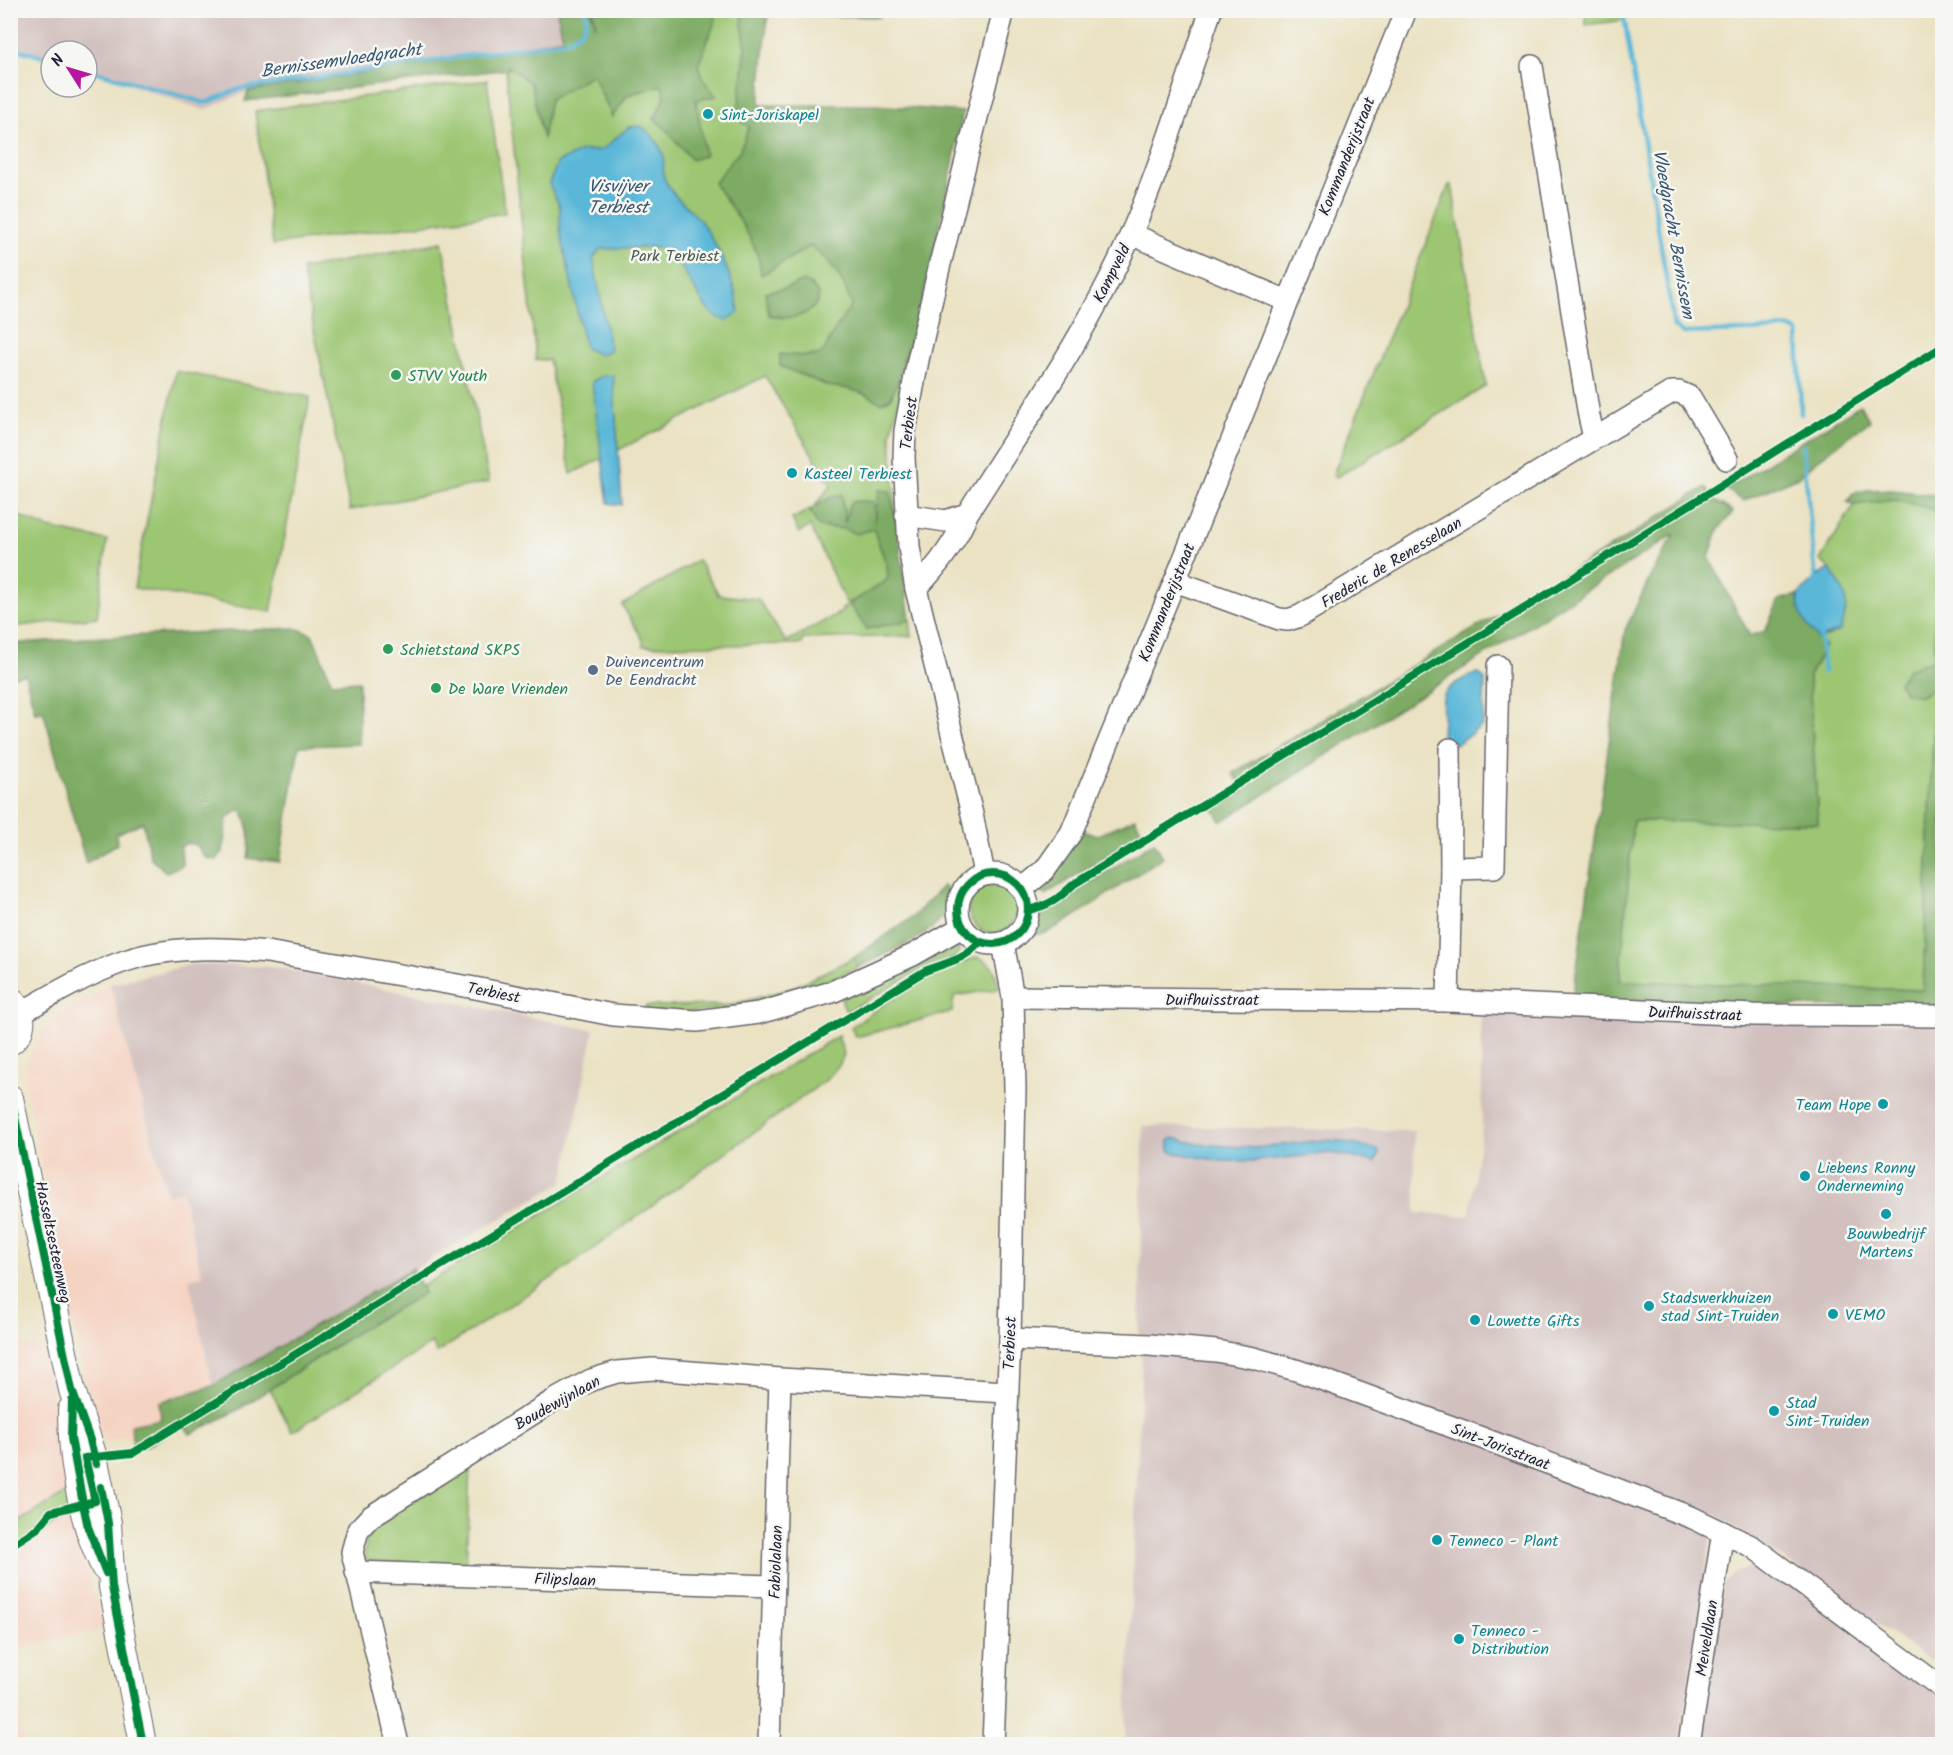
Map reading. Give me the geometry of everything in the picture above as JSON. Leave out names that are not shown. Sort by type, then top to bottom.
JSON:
[{"type":"main road","points":[[10,1042],[20,1030],[22,1022],[16,1006]]},
{"type":"main road","name":"Hasseltsesteenweg","points":[[10,1098],[72,1390],[90,1440],[97,1468],[108,1523],[112,1587],[143,1744]]},
{"type":"street","name":"Terbiest","points":[[984,874],[972,814],[916,589],[906,514],[905,431],[938,272],[1004,10]]},
{"type":"street","name":"Kampveld","points":[[916,589],[935,568],[961,530],[967,514],[1063,361],[1131,234],[1211,10]]},
{"type":"street","name":"Kommanderijstraat","points":[[1022,889],[1045,870],[1071,833],[1406,10]]},
{"type":"street","points":[[1532,66],[1594,438]]},
{"type":"street","points":[[1131,234],[1287,301]]},
{"type":"street","name":"Frederic de Renesselaan","points":[[1175,581],[1268,616],[1288,620],[1300,616],[1672,392],[1679,392],[1690,397],[1727,459]]},
{"type":"street","points":[[906,514],[946,521],[967,514]]},
{"type":"street","points":[[1451,868],[1494,867],[1498,666]]},
{"type":"street","points":[[1448,1001],[1451,868],[1450,748]]},
{"type":"street","points":[[993,873],[1010,877],[1022,889],[1027,899],[1026,921],[1013,938],[1004,943],[992,945],[973,939],[962,927],[957,905],[960,895],[974,879],[993,873]]},
{"type":"street","name":"Terbiest","points":[[16,1006],[127,960],[192,949],[237,949],[267,952],[475,988],[613,1015],[697,1021],[759,1013],[832,992],[913,955],[962,927]]},
{"type":"street","name":"Terbiest","points":[[993,1744],[1010,1339],[1015,1088],[1013,997],[1004,943]]},
{"type":"street","name":"Duifhuisstraat","points":[[1013,997],[1448,1001],[1754,1015],[1942,1016]]},
{"type":"street","name":"Sint-Jorisstraat","points":[[1010,1339],[1149,1345],[1216,1351],[1254,1358],[1299,1371],[1364,1395],[1693,1518],[1753,1547],[1942,1686]]},
{"type":"street","name":"Boudewijnlaan","points":[[398,1744],[352,1552],[358,1530],[370,1517],[551,1402],[591,1380],[617,1372],[652,1369],[1007,1392]]},
{"type":"street","name":"Fabiolalaan","points":[[769,1744],[780,1379]]},
{"type":"street","name":"Meiveldlaan","points":[[1689,1744],[1723,1532]]},
{"type":"street","name":"Filipslaan","points":[[356,1572],[774,1586]]},
{"type":"shaded area","points":[[11,10],[557,11],[563,38],[497,52],[248,91],[204,110],[99,74],[99,39],[39,39],[39,54],[11,44]]},
{"type":"shaded area","points":[[195,964],[275,967],[594,1030],[563,1182],[213,1386],[189,1279],[202,1276],[182,1190],[167,1195],[110,984]]},
{"type":"shaded area","points":[[110,984],[167,1194],[182,1190],[202,1277],[189,1279],[213,1386],[159,1401],[161,1419],[133,1436],[105,1441],[91,1406],[83,1374],[25,1085],[29,1055],[47,1027],[54,1019]]},
{"type":"shaded area","points":[[1481,1010],[1942,1025],[1942,1651],[1931,1661],[1790,1563],[1714,1514],[1679,1744],[1125,1744],[1142,1359],[1139,1333],[1143,1126],[1414,1131],[1416,1213],[1469,1216],[1482,1127]]},
{"type":"shaded area","points":[[10,1344],[43,1348],[65,1478],[66,1502],[10,1540]]},
{"type":"shaded area","points":[[70,1514],[105,1629],[11,1649],[11,1556]]},
{"type":"shaded area","points":[[1753,1567],[1767,1567],[1942,1699],[1942,1744],[1699,1744],[1723,1584],[1733,1573]]},
{"type":"shaded area","points":[[11,1677],[23,1744],[11,1744]]},
{"type":"green space","points":[[557,11],[591,11],[596,26],[593,11],[714,11],[716,19],[698,65],[702,77],[716,96],[696,100],[705,155],[692,160],[664,127],[654,119],[665,97],[662,85],[628,95],[612,117],[593,74],[550,99],[543,139],[531,84],[507,65],[509,69],[245,101],[248,91],[497,52],[563,38]]},
{"type":"green space","name":"Park Terbiest","points":[[591,11],[744,11],[743,29],[746,47],[738,119],[958,131],[891,435],[900,586],[846,603],[810,526],[799,533],[792,519],[809,510],[810,512],[831,485],[765,376],[571,474],[549,360],[536,360],[505,63],[599,38]]},
{"type":"green space","points":[[743,11],[881,11],[880,17],[768,14],[759,105],[875,105],[963,112],[924,293],[891,398],[881,403],[868,395],[828,386],[780,366],[780,354],[804,356],[823,352],[852,305],[836,272],[811,246],[761,275],[760,263],[750,239],[714,183],[740,150],[749,127],[737,119],[746,47],[742,24]]},
{"type":"green space","points":[[1585,11],[1624,11],[1625,20],[1586,25]]},
{"type":"green space","points":[[487,80],[505,213],[273,245],[255,111]]},
{"type":"green space","points":[[1449,185],[1452,185],[1486,386],[1337,477],[1333,475]]},
{"type":"green space","name":"STVV Youth","points":[[442,242],[489,482],[350,510],[302,269]]},
{"type":"green space","points":[[803,281],[810,284],[819,295],[812,308],[800,316],[784,318],[769,315],[765,292],[786,288]]},
{"type":"green space","points":[[176,371],[310,397],[271,612],[134,588]]},
{"type":"green space","points":[[1860,405],[1870,421],[1796,478],[1743,501],[1726,489]]},
{"type":"green space","points":[[1705,487],[1716,501],[1733,512],[1718,530],[1709,557],[1750,636],[1765,631],[1779,600],[1798,595],[1803,616],[1825,646],[1809,676],[1818,823],[1633,821],[1620,981],[1923,990],[1935,687],[1921,696],[1905,693],[1898,683],[1908,669],[1934,659],[1941,511],[1895,500],[1854,505],[1847,502],[1853,493],[1897,490],[1942,496],[1942,988],[1938,1005],[1932,1009],[1572,1001],[1625,630],[1652,573],[1675,534],[1221,822],[1214,809],[1244,790],[1233,773],[1631,535]]},
{"type":"green space","points":[[879,490],[890,491],[910,620],[867,629],[849,604],[887,580],[887,567],[874,529],[856,534],[845,529],[819,527],[809,510],[831,497],[842,495],[845,523],[849,505],[854,501],[859,501],[874,502],[875,523]]},
{"type":"green space","points":[[1895,500],[1941,511],[1934,660],[1908,669],[1935,686],[1923,990],[1620,981],[1633,821],[1818,823],[1809,676],[1825,646],[1818,639],[1831,636],[1830,569],[1820,560],[1854,505]]},
{"type":"green space","points":[[11,513],[48,528],[107,540],[97,617],[11,627]]},
{"type":"green space","points":[[698,560],[719,595],[758,599],[786,642],[843,611],[842,609],[849,604],[867,629],[910,620],[912,636],[803,639],[802,644],[643,646],[643,640],[622,605]]},
{"type":"green space","points":[[295,628],[312,634],[332,683],[359,681],[359,744],[299,746],[280,862],[248,858],[249,833],[241,809],[227,818],[223,852],[216,860],[204,857],[197,845],[187,843],[180,848],[183,865],[166,872],[150,857],[143,822],[116,834],[117,844],[86,863],[43,710],[35,713],[25,674],[11,677],[11,644]]},
{"type":"green space","points":[[1135,818],[1143,833],[1045,895],[1041,893],[1041,888],[1080,830],[1098,835]]},
{"type":"green space","points":[[1154,842],[1163,857],[1069,920],[1046,933],[1030,935],[1034,918]]},
{"type":"green space","points":[[993,885],[1010,892],[1017,909],[1010,926],[993,933],[976,926],[969,909],[976,892]]},
{"type":"green space","points":[[943,886],[949,891],[944,914],[938,922],[917,938],[857,968],[853,958],[914,916]]},
{"type":"green space","points":[[957,948],[960,951],[958,955],[951,960],[928,966],[846,1012],[841,998]]},
{"type":"green space","points":[[977,957],[991,965],[999,989],[954,996],[952,1012],[856,1037],[851,1027],[930,974]]},
{"type":"green space","points":[[853,958],[857,968],[802,990],[765,1001],[706,1011],[646,1011],[646,1006],[730,1005],[790,989]]},
{"type":"green space","points":[[838,1036],[844,1054],[840,1064],[826,1080],[564,1270],[437,1353],[432,1343],[292,1432],[270,1389],[360,1330],[424,1293],[421,1287]]},
{"type":"green space","points":[[413,1268],[424,1293],[360,1330],[236,1411],[190,1434],[183,1424],[145,1447],[133,1449],[131,1425],[161,1419],[159,1402],[213,1386]]},
{"type":"green space","points":[[470,1466],[466,1567],[368,1562],[365,1557],[366,1539],[377,1523]]},
{"type":"green space","points":[[69,1491],[70,1514],[11,1551],[11,1527]]},
{"type":"water","name":"Visvijver Terbiest","points":[[641,126],[654,138],[662,150],[663,174],[667,184],[702,223],[714,243],[730,278],[739,312],[726,321],[713,315],[705,306],[671,250],[651,247],[601,249],[593,258],[610,350],[600,355],[585,348],[560,230],[560,207],[549,184],[558,162],[582,151],[602,150],[629,127]]},
{"type":"water","points":[[613,375],[622,505],[608,503],[592,382],[600,377]]},
{"type":"water","points":[[1830,569],[1844,592],[1845,612],[1840,631],[1818,639],[1803,618],[1798,595],[1817,576]]},
{"type":"water","points":[[1478,673],[1485,679],[1483,725],[1457,744],[1450,743],[1442,735],[1444,696],[1455,684]]},
{"type":"water","points":[[1173,1138],[1199,1144],[1255,1148],[1323,1140],[1340,1141],[1378,1150],[1379,1154],[1375,1162],[1331,1153],[1256,1161],[1220,1161],[1171,1152],[1169,1141]]},
{"type":"waterway","name":"Bernissemvloedgracht","points":[[99,72],[205,103],[239,89],[566,41],[585,26],[586,10]]},
{"type":"waterway","name":"Vloedgracht Bernissem","points":[[1623,10],[1674,327],[1683,333],[1772,330],[1786,327],[1798,332],[1801,414]]},
{"type":"waterway","name":"Bernissemvloedgracht","points":[[10,47],[39,55]]},
{"type":"waterway","name":"Vloedgracht Bernissem","points":[[1803,446],[1816,582]]},
{"type":"waterway","name":"Vloedgracht Bernissem","points":[[1820,633],[1824,672]]},
{"type":"cycle path","points":[[1028,910],[1054,901],[1074,884],[1512,616],[1942,347]]},
{"type":"cycle path","points":[[1000,874],[1013,880],[1022,889],[1026,895],[1028,909],[1026,923],[1018,934],[1007,942],[986,944],[968,934],[960,923],[958,902],[968,884],[979,876],[1000,874]]},
{"type":"cycle path","points":[[10,1546],[38,1528],[51,1512],[95,1501],[85,1458],[133,1453],[925,971],[961,957],[980,942]]},
{"type":"cycle path","points":[[12,1103],[72,1390],[96,1464]]},
{"type":"cycle path","points":[[72,1401],[71,1438],[83,1504],[88,1527],[106,1573]]},
{"type":"cycle path","points":[[101,1487],[108,1523],[112,1587],[143,1744]]},
{"type":"place","name":"Sint-Joriskapel","points":[[708,114]]},
{"type":"place","name":"STVV Youth","points":[[396,375]]},
{"type":"place","name":"Kasteel Terbiest","points":[[792,473]]},
{"type":"place","name":"Schietstand SKPS","points":[[388,649]]},
{"type":"place","name":"Duivencentrum De Eendracht","points":[[593,670]]},
{"type":"place","name":"De Ware Vrienden","points":[[436,688]]},
{"type":"place","name":"Team Hope","points":[[1883,1104]]},
{"type":"place","name":"Liebens Ronny Onderneming","points":[[1805,1176]]},
{"type":"place","name":"Bouwbedrijf Martens","points":[[1886,1214]]},
{"type":"place","name":"Stadswerkhuizen stad Sint-Truiden","points":[[1649,1306]]},
{"type":"place","name":"VEMO","points":[[1833,1314]]},
{"type":"place","name":"Lowette Gifts","points":[[1475,1320]]},
{"type":"place","name":"Stad Sint-Truiden","points":[[1774,1411]]},
{"type":"place","name":"Tenneco - Plant","points":[[1437,1540]]},
{"type":"place","name":"Tenneco - Distribution","points":[[1459,1639]]}]
